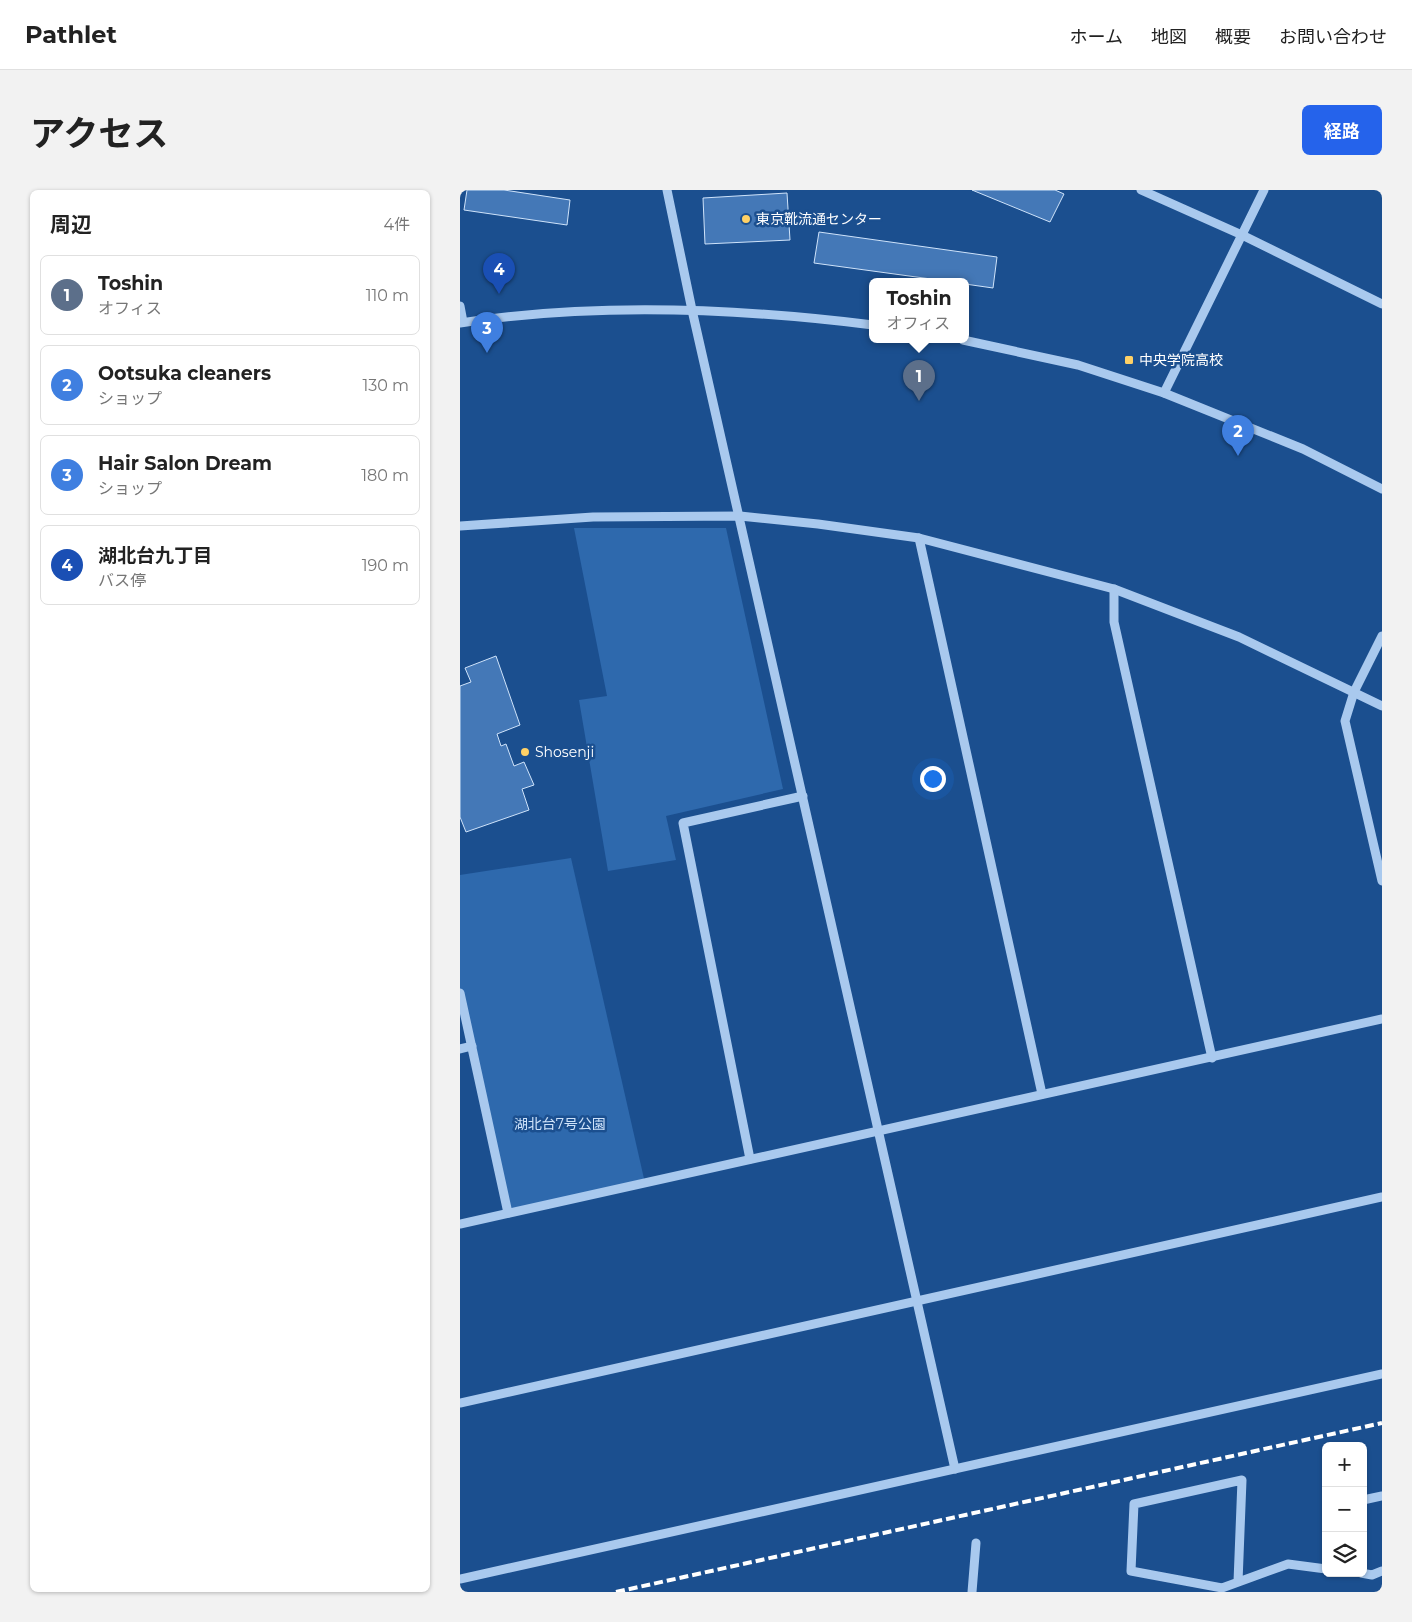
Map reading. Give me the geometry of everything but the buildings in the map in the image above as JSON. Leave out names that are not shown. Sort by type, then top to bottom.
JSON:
[{"type":"street","points":[[667,190],[692,310],[955,1469]]},
{"type":"street","points":[[1141,190],[1242,235],[1382,304]]},
{"type":"street","points":[[1164,393],[1264,190]]},
{"type":"street","points":[[460,306],[462,322],[528,315],[611,310],[692,310],[806,316],[869,324]]},
{"type":"street","points":[[969,342],[1078,365],[1164,393],[1303,450],[1382,489]]},
{"type":"street","points":[[460,526],[593,516],[740,516],[818,524],[919,538],[1114,589],[1239,637],[1382,706]]},
{"type":"street","points":[[919,538],[1042,1094]]},
{"type":"street","points":[[1114,589],[1114,622],[1212,1058]]},
{"type":"street","points":[[1382,636],[1354,692],[1345,722],[1382,881]]},
{"type":"street","points":[[750,1159],[682,823],[803,796]]},
{"type":"street","points":[[460,993],[508,1213]]},
{"type":"street","points":[[460,1224],[1382,1019]]},
{"type":"street","points":[[460,1049],[472,1046]]},
{"type":"street","points":[[460,1403],[1382,1196]]},
{"type":"street","points":[[460,1579],[1382,1374]]},
{"type":"street","points":[[1238,1582],[1242,1480],[1134,1504],[1130,1571],[1222,1588],[1288,1564],[1322,1568]]},
{"type":"street","points":[[1367,1499],[1382,1496]]},
{"type":"street","points":[[972,1592],[976,1543]]},
{"type":"street","points":[[1367,1574],[1372,1575],[1382,1571]]},
{"type":"green space","points":[[574,528],[726,528],[783,789],[666,816],[676,860],[608,871],[579,700],[607,696]]},
{"type":"green space","name":"湖北台7号公園","points":[[571,858],[645,1183],[508,1213],[460,993],[460,875]]},
{"type":"railway","points":[[616,1592],[1382,1423]]},
{"type":"place","name":"東京靴流通センター","points":[[746,219]]},
{"type":"place","name":"湖北台九丁目","points":[[499,294]]},
{"type":"place","name":"Hair Salon Dream","points":[[487,353]]},
{"type":"place","name":"中央学院高校","points":[[1129,360]]},
{"type":"place","name":"Toshin","points":[[919,401]]},
{"type":"place","name":"Ootsuka cleaners","points":[[1238,456]]},
{"type":"place","name":"Shosenji","points":[[525,752]]}]
